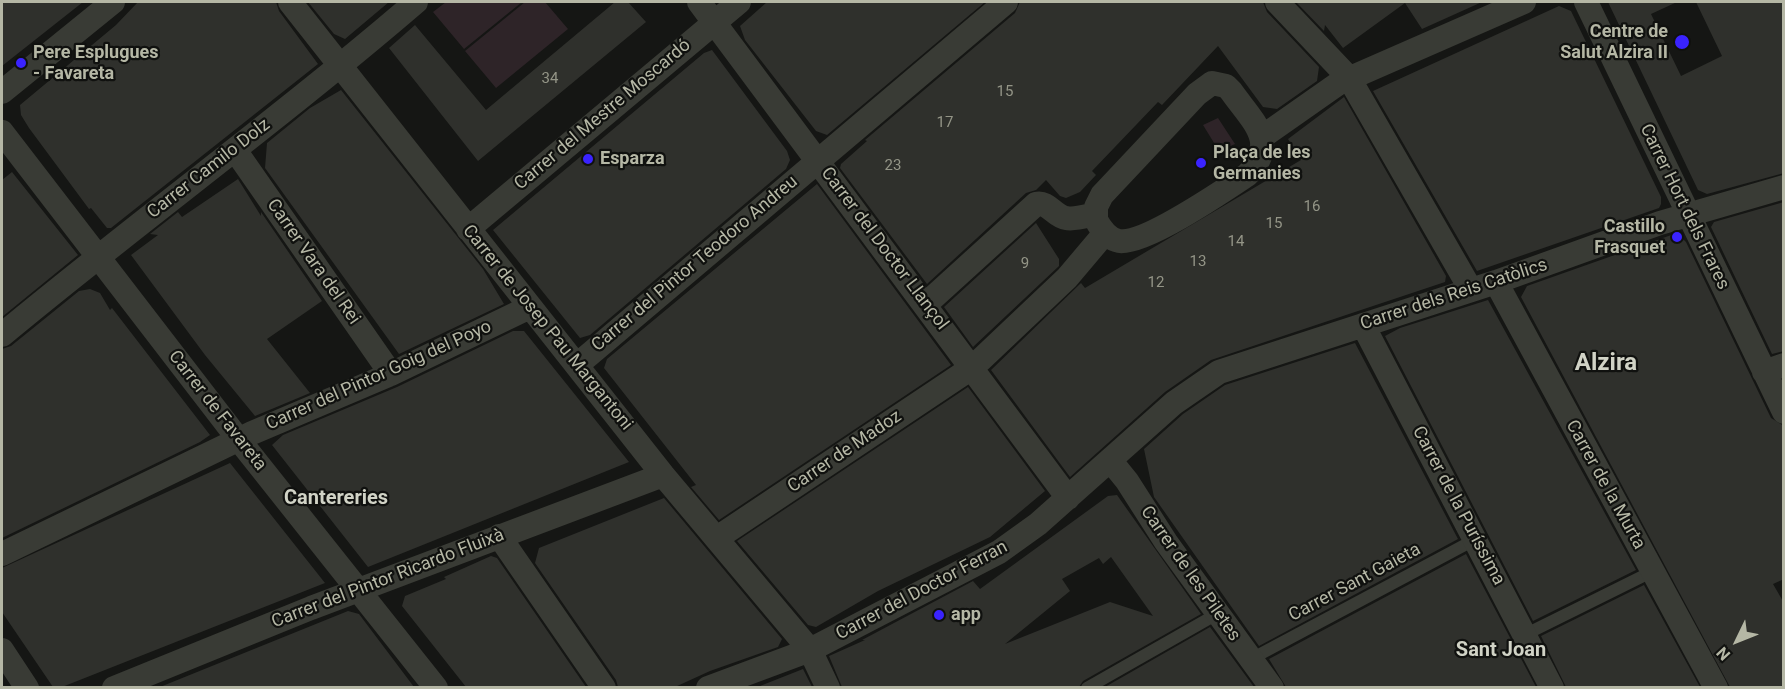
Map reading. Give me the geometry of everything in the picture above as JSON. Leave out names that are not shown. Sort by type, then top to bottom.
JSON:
[{"type":"street","points":[[2,92],[113,2]]},
{"type":"street","name":"Carrer de Josep Pau Margantoni","points":[[290,2],[663,474],[810,650],[828,687]]},
{"type":"street","name":"Carrer Camilo Dolz","points":[[2,335],[97,256],[342,65],[416,2]]},
{"type":"street","name":"Carrer del Doctor Llançol","points":[[699,2],[973,367],[1068,498]]},
{"type":"street","name":"Carrer del Mestre Moscardó","points":[[468,229],[739,2]]},
{"type":"street","name":"Carrer del Pintor Teodoro Andreu","points":[[577,365],[1006,2]]},
{"type":"street","points":[[1277,2],[1348,78],[1471,290]]},
{"type":"street","points":[[1262,137],[1327,89],[1348,78],[1524,2]]},
{"type":"street","name":"Carrer Hort dels Frares","points":[[1586,2],[1688,215],[1774,368],[1784,412]]},
{"type":"street","points":[[926,304],[1036,204],[1044,204],[1057,215],[1067,219],[1100,224],[1118,241],[1136,240],[1247,175],[1258,163],[1263,150],[1262,137],[1231,91],[1219,83],[1207,85],[1109,185],[1098,201],[1100,224],[1067,278],[973,367]]},
{"type":"street","name":"Carrer de Favareta","points":[[2,132],[239,440],[436,687]]},
{"type":"street","name":"Carrer Vara del Rei","points":[[235,150],[391,374]]},
{"type":"street","name":"Carrer dels Reis Catòlics","points":[[1140,432],[1196,386],[1219,372],[1496,282],[1688,215],[1784,188]]},
{"type":"street","name":"Carrer de la Murta","points":[[1496,282],[1716,687]]},
{"type":"street","name":"Carrer del Pintor Goig del Poyo","points":[[2,554],[239,440],[391,374],[530,308]]},
{"type":"street","name":"Carrer de la Puríssima","points":[[1362,325],[1552,687]]},
{"type":"street","name":"Carrer de Madoz","points":[[717,538],[973,367]]},
{"type":"street","name":"Carrer del Doctor Ferran","points":[[708,687],[759,678],[999,552],[1068,498],[1140,432]]},
{"type":"street","name":"Carrer de les Piletes","points":[[1110,460],[1127,481],[1217,614],[1272,687]]},
{"type":"street","name":"Carrer del Pintor Ricardo Fluixà","points":[[114,687],[663,474]]},
{"type":"street","points":[[499,536],[604,687]]},
{"type":"street","points":[[2,650],[27,687]]},
{"type":"lane","name":"Carrer Sant Gaieta","points":[[1251,659],[1476,539]]},
{"type":"lane","points":[[1526,634],[1653,571]]},
{"type":"lane","points":[[1087,687],[1217,614]]},
{"type":"shaded area","points":[[446,2],[522,2],[464,49],[433,12]]},
{"type":"shaded area","points":[[525,2],[545,2],[568,29],[496,88],[465,51]]},
{"type":"shaded area","points":[[1218,118],[1235,144],[1219,151],[1203,125]]},
{"type":"building","points":[[2,2],[83,2],[2,66]]},
{"type":"building","points":[[138,2],[276,2],[279,11],[318,64],[111,228],[107,228],[91,208],[89,209],[29,128],[21,115],[20,105],[116,25]]},
{"type":"building","points":[[308,2],[389,2],[345,39],[334,34]]},
{"type":"building","points":[[615,2],[628,2],[646,22],[478,161],[389,48],[415,25],[486,110]]},
{"type":"building","points":[[767,2],[985,2],[827,135],[816,131],[745,40],[740,26]]},
{"type":"building","points":[[1020,2],[1263,2],[1267,12],[1319,67],[1317,81],[1277,109],[1263,107],[1218,46],[1162,105],[1158,102],[1092,171],[1096,175],[1080,192],[1066,198],[1060,196],[1046,180],[1036,190],[1026,193],[927,284],[840,168],[841,164],[867,141],[865,140],[1015,13]]},
{"type":"building","points":[[1296,2],[1482,2],[1422,29],[1405,3],[1343,48],[1325,25],[1324,31]]},
{"type":"building","points":[[1608,2],[1677,2],[1651,14],[1681,76],[1722,56],[1696,2],[1784,2],[1784,173],[1707,194],[1698,190]]},
{"type":"building","points":[[1559,6],[1571,11],[1661,197],[1661,204],[1659,208],[1477,271],[1373,91]]},
{"type":"building","points":[[712,50],[787,151],[790,160],[786,169],[590,335],[580,338],[493,230],[704,53]]},
{"type":"building","points":[[341,90],[483,269],[504,304],[399,354],[265,168],[267,143],[310,108]]},
{"type":"building","points":[[1344,97],[1446,276],[1445,282],[1211,360],[1165,392],[1070,477],[991,370],[1081,283],[1085,288],[1301,160],[1288,139]]},
{"type":"building","points":[[12,172],[78,255],[2,317],[2,180]]},
{"type":"building","points":[[238,179],[261,216],[261,212],[322,301],[267,339],[310,393],[255,416],[205,355],[131,255],[158,235],[150,234],[178,212],[182,217]]},
{"type":"building","points":[[817,184],[951,365],[719,520],[691,487],[696,485],[604,368],[607,359]]},
{"type":"building","points":[[1784,202],[1784,351],[1772,354],[1711,227],[1714,222]]},
{"type":"building","points":[[1036,223],[1059,259],[1059,266],[973,347],[944,307]]},
{"type":"building","points":[[1677,233],[1686,242],[1771,418],[1784,426],[1784,579],[1773,584],[1784,603],[1784,687],[1730,687],[1521,297],[1527,286]]},
{"type":"building","points":[[90,289],[100,293],[110,310],[112,308],[210,435],[200,442],[2,538],[2,349],[11,346],[79,291]]},
{"type":"building","points":[[1488,300],[1636,570],[1533,621],[1385,336],[1400,328]]},
{"type":"building","points":[[513,331],[524,331],[629,462],[368,567],[272,445],[283,435],[397,387]]},
{"type":"building","points":[[1355,343],[1458,539],[1259,646],[1154,497],[1144,449],[1183,414],[1225,385]]},
{"type":"building","points":[[968,387],[1045,491],[990,537],[878,591],[816,627],[808,625],[737,541]]},
{"type":"building","points":[[230,463],[325,583],[62,687],[53,687],[2,612],[2,568]]},
{"type":"building","points":[[1117,495],[1201,614],[1083,681],[1079,687],[842,687],[829,656],[865,640],[862,640],[973,581],[980,589],[1108,496]],"holes":[[[1111,557],[1153,616],[1110,602],[1005,644],[1070,591],[1062,579],[1099,558],[1103,564]]]},
{"type":"building","points":[[664,498],[782,639],[778,647],[710,671],[675,687],[618,687],[616,680],[535,563],[539,548]]},
{"type":"building","points":[[1466,554],[1536,687],[1286,687],[1269,659]]},
{"type":"building","points":[[491,556],[497,558],[586,687],[466,687],[402,606],[405,596],[446,579],[444,577]]},
{"type":"building","points":[[1644,585],[1700,687],[1566,687],[1541,636]]},
{"type":"building","points":[[348,611],[359,614],[414,687],[160,687]]},
{"type":"building","points":[[1210,627],[1254,687],[1105,687]]},
{"type":"building","points":[[803,669],[812,687],[760,686]]},
{"type":"place","name":"Centre de Salut Alzira II","points":[[1682,42]]},
{"type":"place","name":"Pere Esplugues - Favareta","points":[[21,63]]},
{"type":"place","name":"Esparza","points":[[588,159]]},
{"type":"place","name":"Plaça de les Germanies","points":[[1201,163]]},
{"type":"place","name":"Castillo Frasquet","points":[[1677,237]]},
{"type":"place","name":"app","points":[[939,615]]},
{"type":"district","name":"Alzira","points":[[1606,364]]},
{"type":"district","name":"Cantereries","points":[[336,499]]},
{"type":"district","name":"Sant Joan","points":[[1501,651]]}]
